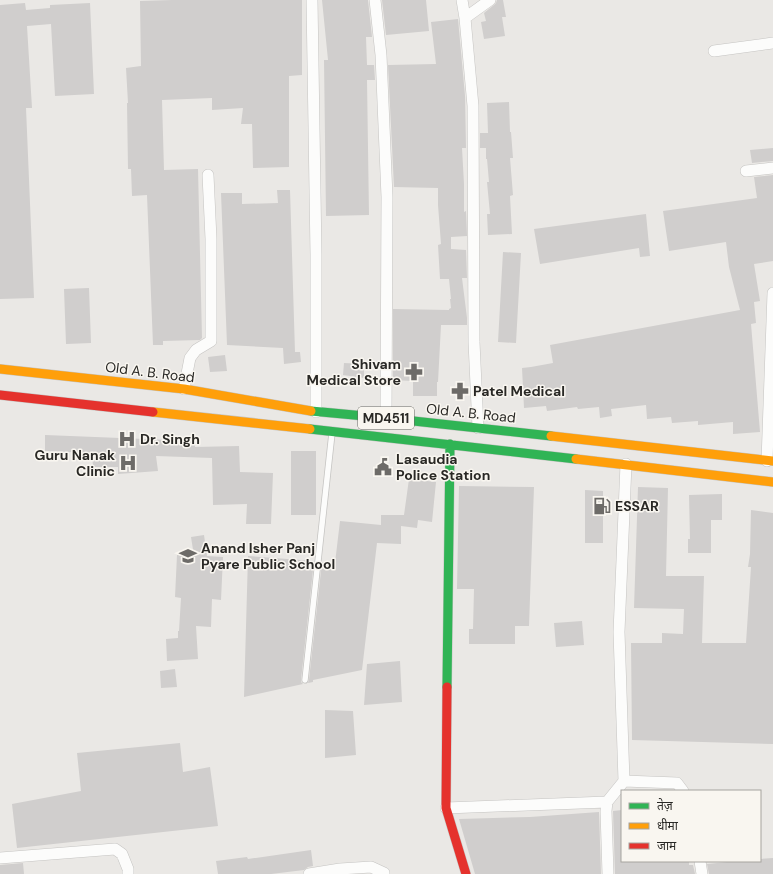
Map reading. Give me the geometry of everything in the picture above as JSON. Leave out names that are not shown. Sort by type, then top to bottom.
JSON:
[{"type":"main road","name":"Old A. B. Road","points":[[0,369],[184,389],[316,412],[386,418],[770,461]]},
{"type":"main road","name":"MD4511","points":[[0,396],[450,444],[773,482]]},
{"type":"main road","points":[[450,444],[446,808],[466,874]]},
{"type":"street","points":[[312,0],[316,256],[316,412]]},
{"type":"street","points":[[375,0],[381,55],[387,197],[386,418]]},
{"type":"street","points":[[462,0],[473,106],[474,342],[478,428]]},
{"type":"street","points":[[465,18],[490,0]]},
{"type":"street","points":[[714,51],[773,43]]},
{"type":"street","points":[[746,171],[773,168]]},
{"type":"street","points":[[184,389],[190,358],[196,350],[211,341],[211,239],[208,175]]},
{"type":"street","points":[[770,461],[773,293]]},
{"type":"street","points":[[608,874],[607,802],[624,781],[619,632],[626,464]]},
{"type":"street","points":[[624,781],[677,783],[683,790]]},
{"type":"street","points":[[446,808],[607,802]]},
{"type":"street","points":[[0,858],[116,849],[122,854],[128,869],[128,874]]},
{"type":"street","points":[[700,862],[702,874]]},
{"type":"street","points":[[309,874],[371,867],[384,872],[384,874]]},
{"type":"lane","points":[[305,680],[332,431]]},
{"type":"building","points":[[302,0],[302,75],[289,76],[289,167],[253,168],[252,124],[241,124],[243,108],[212,110],[212,98],[162,100],[164,170],[198,169],[202,338],[200,340],[163,341],[163,345],[153,345],[147,195],[132,196],[131,169],[128,169],[128,103],[126,68],[141,66],[140,1]]},
{"type":"building","points":[[322,0],[368,0],[372,37],[366,37],[367,65],[374,65],[375,80],[367,80],[369,215],[326,216],[324,60],[328,60]]},
{"type":"building","points":[[382,0],[426,0],[429,31],[386,35]]},
{"type":"building","points":[[497,0],[503,0],[506,17],[502,17],[505,36],[484,39],[481,22],[486,21],[484,13],[496,3]]},
{"type":"building","points":[[25,3],[26,10],[50,8],[50,5],[90,3],[94,94],[55,96],[51,24],[27,26],[32,108],[26,108],[34,298],[0,299],[0,5]]},
{"type":"building","points":[[458,19],[465,96],[466,148],[462,148],[464,212],[466,211],[467,236],[451,237],[451,249],[466,250],[467,278],[462,278],[467,325],[441,325],[437,396],[413,396],[413,381],[393,380],[393,309],[449,310],[451,308],[451,299],[449,279],[440,279],[438,245],[441,244],[438,188],[394,187],[388,65],[436,64],[431,22]]},
{"type":"building","points":[[509,102],[513,158],[510,158],[513,195],[510,196],[512,234],[488,235],[487,214],[490,214],[487,182],[489,182],[486,148],[480,148],[480,133],[488,133],[487,103]]},
{"type":"building","points":[[773,148],[773,161],[752,163],[750,150]]},
{"type":"building","points":[[773,175],[773,261],[754,264],[760,301],[754,302],[756,323],[751,324],[760,432],[733,434],[733,422],[698,425],[698,421],[672,423],[671,417],[647,419],[646,405],[611,409],[612,416],[600,418],[599,407],[578,409],[577,407],[547,411],[546,406],[524,408],[522,368],[553,363],[550,345],[740,310],[729,267],[726,242],[669,251],[663,211],[757,198],[754,177]]},
{"type":"building","points":[[277,190],[290,190],[295,352],[300,352],[301,362],[284,364],[283,348],[227,345],[221,193],[242,193],[242,204],[278,203]]},
{"type":"building","points":[[646,214],[650,256],[640,257],[639,248],[540,264],[534,229]]},
{"type":"building","points":[[503,252],[521,253],[516,343],[498,342]]},
{"type":"building","points":[[89,288],[91,343],[66,344],[64,289]]},
{"type":"building","points":[[225,355],[227,371],[210,372],[208,357]]},
{"type":"building","points":[[344,363],[364,364],[364,378],[343,375]]},
{"type":"building","points":[[45,435],[195,441],[195,447],[239,446],[240,472],[273,473],[271,524],[246,524],[247,504],[213,505],[212,458],[156,456],[158,471],[118,474],[118,467],[93,467],[92,453],[45,451]]},
{"type":"building","points":[[291,451],[316,451],[316,515],[291,515]]},
{"type":"building","points":[[409,479],[436,482],[432,522],[418,520],[417,528],[401,526],[401,544],[377,543],[362,670],[313,680],[313,682],[308,683],[322,562],[335,563],[340,521],[381,525],[381,515],[404,515]]},
{"type":"building","points":[[459,486],[534,487],[529,626],[515,626],[515,644],[469,644],[469,629],[473,629],[474,589],[457,589]]},
{"type":"building","points":[[638,487],[668,488],[666,576],[704,576],[702,643],[746,643],[751,567],[748,567],[750,554],[751,510],[773,513],[773,744],[632,740],[631,643],[662,643],[662,633],[683,634],[684,609],[634,608]]},
{"type":"building","points":[[585,490],[603,491],[603,543],[585,543]]},
{"type":"building","points":[[722,494],[722,520],[711,520],[711,553],[688,553],[688,539],[690,539],[689,495]]},
{"type":"building","points":[[204,535],[207,556],[223,557],[221,600],[212,599],[211,627],[196,626],[198,659],[167,661],[166,639],[178,638],[179,631],[181,598],[175,597],[177,555],[194,556],[191,537]]},
{"type":"building","points":[[248,556],[314,561],[301,680],[303,684],[244,697]]},
{"type":"building","points":[[582,621],[584,645],[556,647],[554,623]]},
{"type":"building","points":[[400,661],[402,702],[364,705],[367,664]]},
{"type":"building","points":[[175,669],[177,687],[161,688],[160,671]]},
{"type":"building","points":[[325,710],[353,711],[356,755],[325,758]]},
{"type":"building","points":[[180,743],[183,772],[210,767],[218,826],[17,848],[12,804],[81,791],[77,753]]},
{"type":"building","points":[[621,810],[621,862],[689,862],[689,865],[693,865],[695,874],[615,874],[613,811]]},
{"type":"building","points":[[599,812],[601,874],[475,874],[459,819],[530,817]]},
{"type":"building","points":[[311,850],[313,866],[304,870],[271,874],[218,874],[216,861],[247,857],[248,859]]},
{"type":"building","points":[[773,858],[773,874],[709,874],[707,864],[727,862],[761,862],[761,859]]},
{"type":"building","points":[[23,863],[24,874],[0,874],[0,865]]},
{"type":"traffic: fast","points":[[311,411],[551,436]]},
{"type":"traffic: fast","points":[[310,429],[576,459]]},
{"type":"traffic: fast","points":[[447,687],[450,444]]},
{"type":"traffic: slow","points":[[0,369],[184,389],[311,411]]},
{"type":"traffic: slow","points":[[153,412],[310,429]]},
{"type":"traffic: slow","points":[[551,436],[773,461]]},
{"type":"traffic: slow","points":[[576,459],[773,482]]},
{"type":"traffic: jam","points":[[0,395],[153,412]]},
{"type":"traffic: jam","points":[[447,687],[446,808],[466,874]]},
{"type":"place","name":"Shivam Medical Store","points":[[414,372]]},
{"type":"place","name":"Patel Medical","points":[[460,391]]},
{"type":"place","name":"Dr. Singh","points":[[127,439]]},
{"type":"place","name":"Guru Nanak Clinic","points":[[128,463]]},
{"type":"place","name":"Lasaudia Police Station","points":[[383,467]]},
{"type":"place","name":"ESSAR","points":[[602,506]]},
{"type":"place","name":"Anand Isher Panj Pyare Public School","points":[[188,556]]}]
